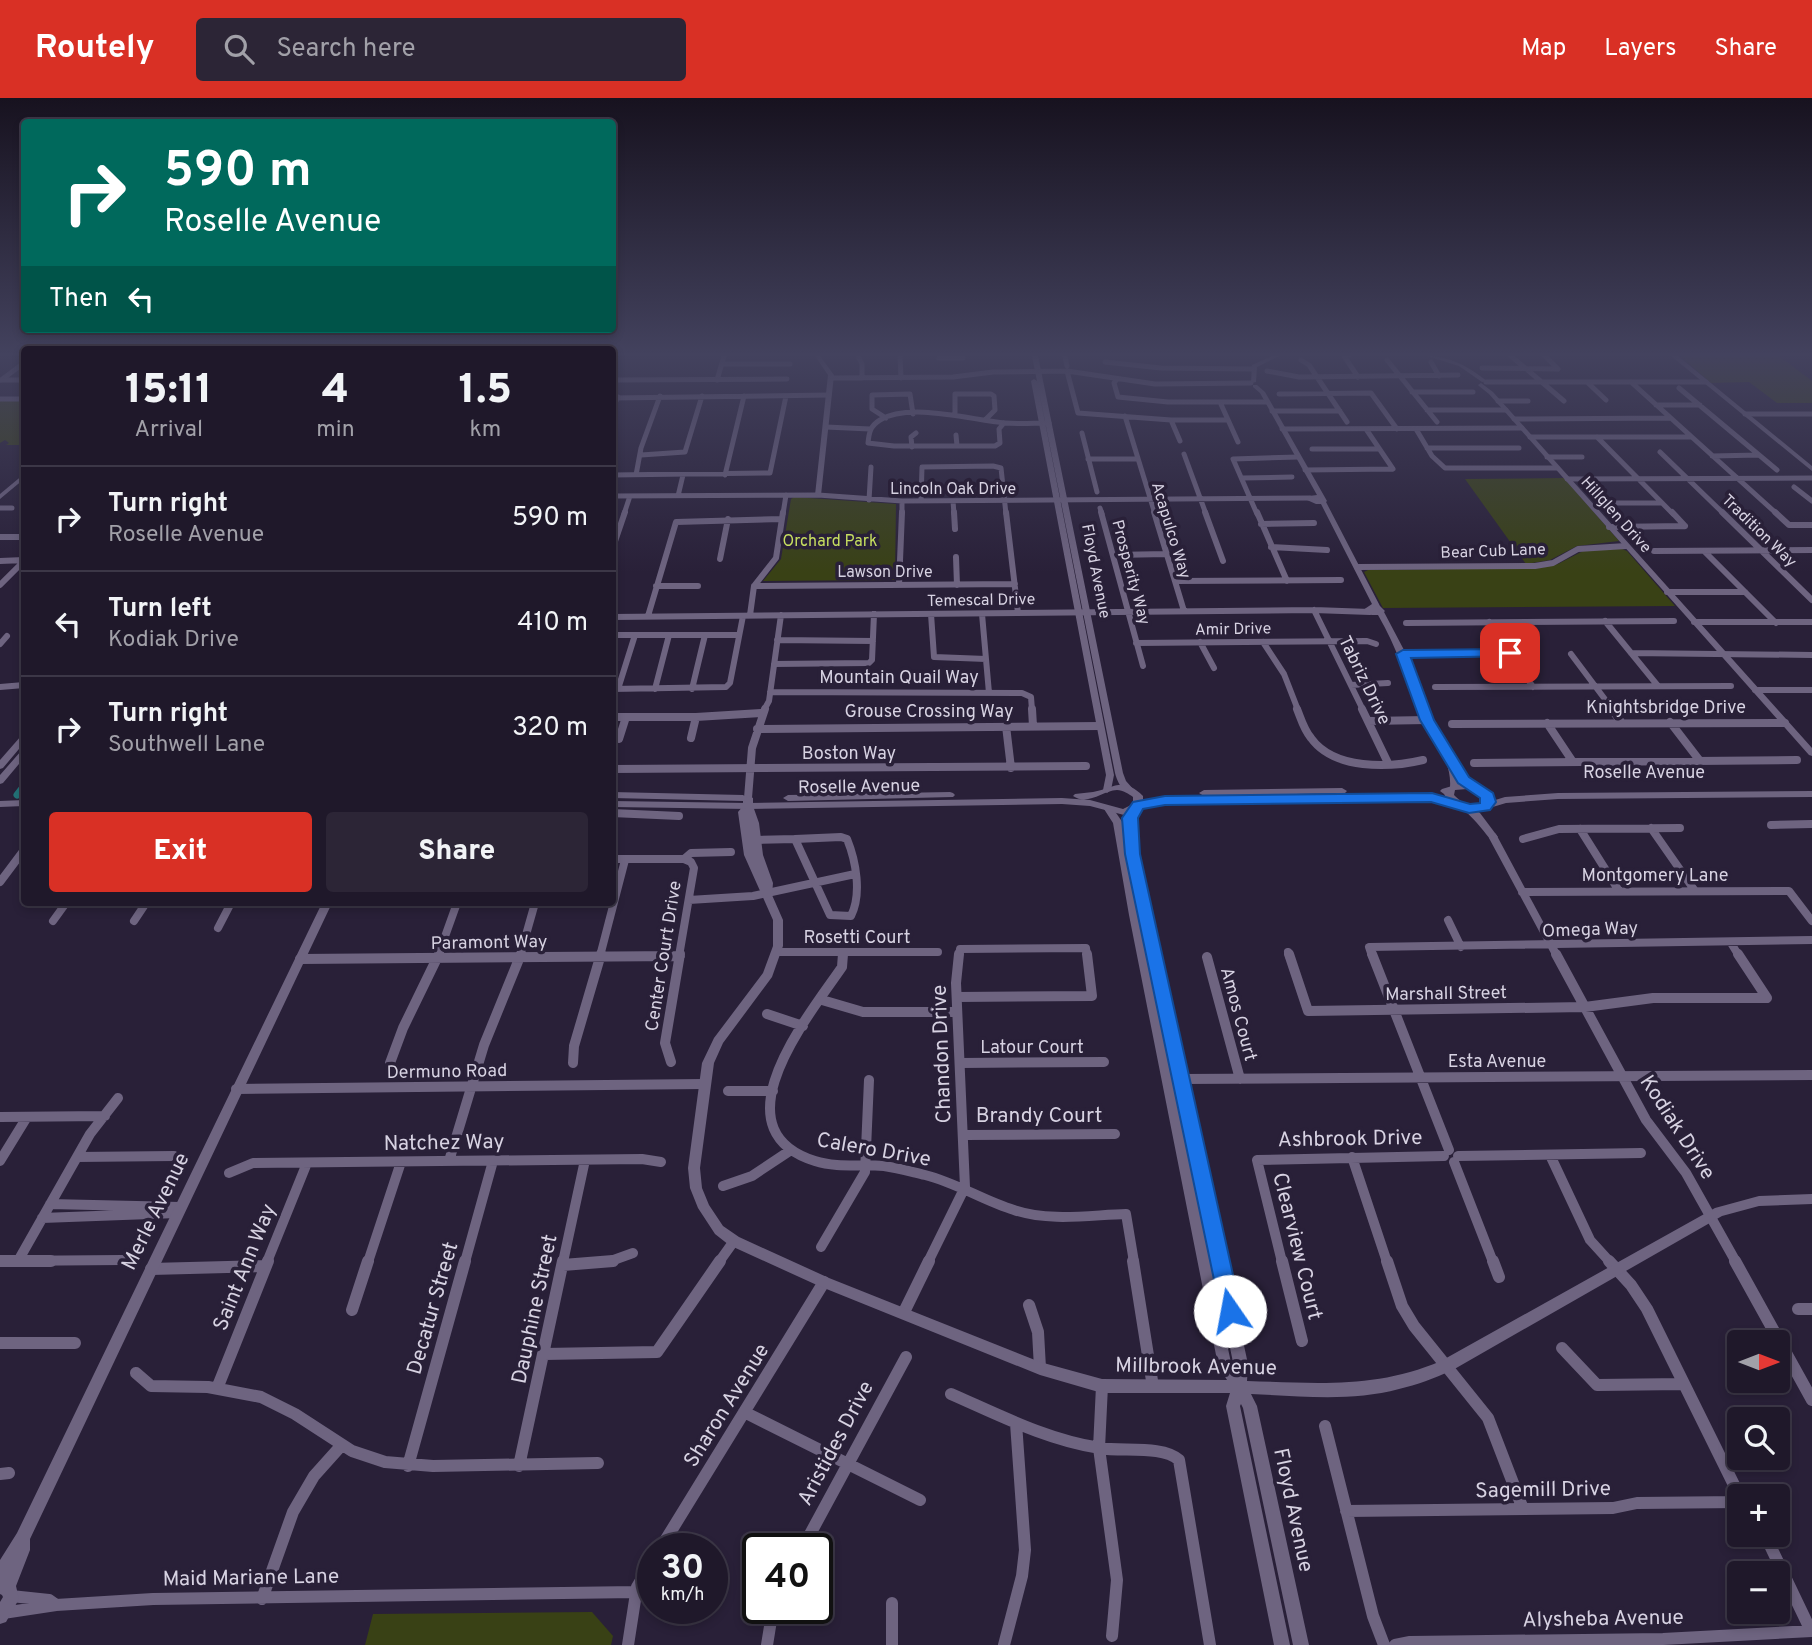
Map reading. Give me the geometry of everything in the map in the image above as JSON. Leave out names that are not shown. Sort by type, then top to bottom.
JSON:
[{"type":"main road","points":[[1762,428],[1812,469]]},
{"type":"main road","points":[[0,766],[21,742]]},
{"type":"main road","points":[[0,782],[21,757]]},
{"type":"main road","points":[[1452,788],[1428,793],[1292,791],[1154,795],[1117,788],[1105,791],[1100,799],[1107,808],[1121,812],[1165,801],[1436,798],[1463,806]]},
{"type":"main road","points":[[1452,788],[1449,797],[1463,806]]},
{"type":"main road","name":"Roselle Avenue","points":[[1452,788],[1474,788],[1502,794],[1540,790],[1812,791]]},
{"type":"main road","points":[[1474,788],[1487,796],[1486,806]]},
{"type":"main road","name":"Roselle Avenue","points":[[616,804],[1079,796],[1105,791]]},
{"type":"main road","points":[[1132,791],[1139,799],[1136,807]]},
{"type":"main road","name":"Roselle Avenue","points":[[1463,806],[1486,806],[1510,799],[1558,796],[1791,795],[1812,791]]},
{"type":"main road","name":"Roselle Avenue","points":[[616,795],[748,802],[1062,801],[1107,808]]},
{"type":"main road","points":[[0,804],[21,803]]},
{"type":"main road","points":[[0,810],[21,810]]},
{"type":"street","points":[[636,475],[650,428]]},
{"type":"street","points":[[641,455],[682,454],[691,428]]},
{"type":"street","points":[[725,475],[736,428]]},
{"type":"street","points":[[616,475],[769,473],[779,428]]},
{"type":"street","points":[[818,495],[826,428]]},
{"type":"street","points":[[852,428],[870,429],[870,445],[912,447],[998,445],[1000,428]]},
{"type":"street","name":"Floyd Avenue","points":[[1046,428],[1088,612],[1119,773],[1122,782],[1132,791]]},
{"type":"street","name":"Acapulco Way","points":[[1128,428],[1184,611]]},
{"type":"street","points":[[1175,428],[1180,441]]},
{"type":"street","points":[[1232,428],[1238,442]]},
{"type":"street","points":[[1474,788],[1463,780],[1427,720],[1403,654],[1385,622],[1373,610],[1371,593],[1328,511],[1316,500],[1315,489],[1282,429],[1502,428]]},
{"type":"street","name":"Hillglen Drive","points":[[1522,428],[1812,753]]},
{"type":"street","points":[[1681,428],[1789,525],[1812,525]]},
{"type":"street","points":[[1727,428],[1777,470]]},
{"type":"street","points":[[1305,470],[1393,469],[1366,429]]},
{"type":"street","points":[[1416,429],[1441,467],[1557,468]]},
{"type":"street","points":[[912,447],[911,437],[916,433]]},
{"type":"street","points":[[1082,433],[1097,492]]},
{"type":"street","points":[[956,435],[957,446]]},
{"type":"street","points":[[1530,437],[1690,437]]},
{"type":"street","points":[[1597,437],[1685,526],[1609,527]]},
{"type":"street","points":[[1427,448],[1519,448]]},
{"type":"street","points":[[1312,449],[1380,449]]},
{"type":"street","name":"Tradition Way","points":[[1660,452],[1812,600]]},
{"type":"street","points":[[1184,454],[1223,561]]},
{"type":"street","points":[[1712,456],[1759,455]]},
{"type":"street","points":[[1287,581],[1233,458],[1298,457]]},
{"type":"street","points":[[1547,457],[1582,457]]},
{"type":"street","points":[[1088,458],[1137,459]]},
{"type":"street","points":[[870,500],[871,467]]},
{"type":"street","points":[[920,501],[922,467],[999,467],[1006,500],[1018,613]]},
{"type":"street","points":[[678,496],[683,475]]},
{"type":"street","points":[[1242,478],[1293,477]]},
{"type":"street","points":[[1567,479],[1812,478]]},
{"type":"street","points":[[0,497],[21,479]]},
{"type":"street","points":[[1794,486],[1812,501]]},
{"type":"street","points":[[0,488],[11,488]]},
{"type":"street","points":[[616,689],[722,688],[729,685],[739,635],[754,586],[775,560],[786,495]]},
{"type":"street","name":"Lincoln Oak Drive","points":[[616,496],[818,495],[902,501],[1316,500]]},
{"type":"street","points":[[616,538],[630,496]]},
{"type":"street","name":"Floyd Avenue","points":[[1061,500],[1078,612],[1110,775],[1105,791]]},
{"type":"street","points":[[900,585],[902,501]]},
{"type":"street","points":[[953,501],[955,529]]},
{"type":"street","points":[[1604,503],[1662,503]]},
{"type":"street","points":[[0,508],[12,508]]},
{"type":"street","name":"Prosperity Way","points":[[1100,508],[1143,666]]},
{"type":"street","points":[[720,559],[729,519]]},
{"type":"street","points":[[648,616],[675,523],[782,519]]},
{"type":"street","points":[[1261,524],[1314,523]]},
{"type":"street","points":[[0,537],[21,537]]},
{"type":"street","name":"Bear Cub Lane","points":[[1357,568],[1538,566],[1553,563],[1578,549],[1626,546]]},
{"type":"street","points":[[1271,547],[1327,550]]},
{"type":"street","points":[[1654,551],[1812,550]]},
{"type":"street","points":[[1704,551],[1776,623]]},
{"type":"street","points":[[1113,555],[1167,554]]},
{"type":"street","points":[[956,557],[957,585]]},
{"type":"street","points":[[0,561],[21,560]]},
{"type":"street","points":[[0,585],[21,563]]},
{"type":"street","points":[[1175,581],[1341,580]]},
{"type":"street","name":"Lawson Drive","points":[[754,586],[1015,584]]},
{"type":"street","points":[[656,586],[698,586]]},
{"type":"street","points":[[1667,592],[1745,592]]},
{"type":"street","name":"Tabriz Drive","points":[[1314,610],[1388,763]]},
{"type":"street","name":"Temescal Drive","points":[[616,617],[1373,610]]},
{"type":"street","points":[[774,664],[869,663],[872,660],[874,614]]},
{"type":"street","points":[[931,614],[932,655],[986,659]]},
{"type":"street","points":[[982,614],[989,693]]},
{"type":"street","points":[[777,952],[778,920],[749,855],[743,812],[748,802],[757,729],[761,713],[769,701],[781,615]]},
{"type":"street","points":[[1605,621],[1658,686]]},
{"type":"street","points":[[1406,623],[1674,621]]},
{"type":"street","points":[[1489,622],[1533,687]]},
{"type":"street","points":[[1694,622],[1812,622]]},
{"type":"street","points":[[616,635],[739,635]]},
{"type":"street","points":[[616,686],[635,635]]},
{"type":"street","points":[[655,689],[669,635]]},
{"type":"street","points":[[692,689],[705,635]]},
{"type":"street","points":[[0,644],[7,636]]},
{"type":"street","points":[[777,640],[873,640]]},
{"type":"street","name":"Amir Drive","points":[[1136,643],[1329,641],[1376,644]]},
{"type":"street","points":[[1200,642],[1214,668]]},
{"type":"street","points":[[1263,642],[1283,673],[1311,738],[1319,748],[1362,764],[1423,760]]},
{"type":"street","points":[[1403,654],[1510,653]]},
{"type":"street","points":[[1631,653],[1812,654]]},
{"type":"street","points":[[1571,654],[1622,723]]},
{"type":"street","points":[[1351,685],[1388,683]]},
{"type":"street","points":[[0,687],[21,686]]},
{"type":"street","points":[[1436,687],[1731,686]]},
{"type":"street","points":[[1755,690],[1812,690]]},
{"type":"street","name":"Mountain Quail Way","points":[[770,692],[1028,694],[1031,698],[1033,726]]},
{"type":"street","points":[[616,717],[696,717],[761,713]]},
{"type":"street","points":[[619,739],[625,717]]},
{"type":"street","points":[[691,738],[696,717]]},
{"type":"street","points":[[1368,721],[1427,720]]},
{"type":"street","points":[[1670,722],[1700,761]]},
{"type":"street","points":[[1547,723],[1573,762]]},
{"type":"street","name":"Knightsbridge Drive","points":[[1452,724],[1785,723]]},
{"type":"street","points":[[1006,726],[1011,768]]},
{"type":"street","name":"Grouse Crossing Way","points":[[757,729],[1100,726]]},
{"type":"street","points":[[1445,752],[1455,778],[1452,788]]},
{"type":"street","points":[[1474,762],[1797,760]]},
{"type":"street","name":"Boston Way","points":[[616,769],[1086,766]]},
{"type":"street","points":[[748,802],[752,812],[755,840],[769,883],[768,893]]},
{"type":"street","name":"Kodiak Drive","points":[[1463,806],[1477,815],[1493,837]]},
{"type":"street","name":"Kodiak Drive","points":[[1486,806],[1483,814],[1493,837],[1551,946],[1653,1130],[1686,1173],[1812,1400]]},
{"type":"street","name":"Floyd Avenue","points":[[1136,807],[1129,824],[1139,884],[1241,1364],[1240,1387],[1233,1406],[1282,1645]]},
{"type":"street","name":"Floyd Avenue","points":[[1107,808],[1118,823],[1134,915],[1225,1365],[1250,1406],[1301,1645]]},
{"type":"street","points":[[616,813],[679,816]]},
{"type":"street","points":[[1771,824],[1810,826]]},
{"type":"street","points":[[1651,828],[1695,891]]},
{"type":"street","points":[[1523,839],[1544,831],[1680,828]]},
{"type":"street","points":[[1580,829],[1619,891]]},
{"type":"street","points":[[755,840],[794,837],[845,837],[850,843],[855,874],[855,910],[851,916],[830,915],[794,837]]},
{"type":"street","name":"Center Court Drive","points":[[684,859],[691,853],[731,852]]},
{"type":"street","points":[[0,882],[21,854]]},
{"type":"street","points":[[1123,854],[1127,858],[1132,884],[1139,884]]},
{"type":"street","name":"Center Court Drive","points":[[616,859],[684,859],[691,862],[694,868],[665,1043],[671,1062]]},
{"type":"street","points":[[616,895],[625,860]]},
{"type":"street","points":[[689,900],[740,898],[855,874]]},
{"type":"street","name":"Montgomery Lane","points":[[1522,892],[1788,891],[1812,921]]},
{"type":"street","points":[[53,921],[64,906]]},
{"type":"street","points":[[134,921],[144,906]]},
{"type":"street","points":[[218,928],[229,906]]},
{"type":"street","name":"Merle Avenue","points":[[2,1615],[5,1586],[22,1550],[22,1538],[326,906]]},
{"type":"street","points":[[390,1063],[403,1028],[438,959],[456,906]]},
{"type":"street","points":[[449,1161],[490,1026],[520,957],[534,906]]},
{"type":"street","points":[[573,1063],[574,1045],[613,906]]},
{"type":"street","points":[[1134,915],[1141,915],[1150,957],[1155,959]]},
{"type":"street","points":[[1448,920],[1461,947]]},
{"type":"street","name":"Omega Way","points":[[1394,1009],[1369,947],[1812,940]]},
{"type":"street","name":"Marshall Street","points":[[1288,952],[1308,1011],[1585,1007],[1653,998],[1767,998],[1731,943]]},
{"type":"street","name":"Chandon Drive","points":[[904,1312],[965,1187],[957,1012],[957,997],[960,949],[1086,948],[1092,996],[957,997]]},
{"type":"street","name":"Rosetti Court","points":[[777,952],[938,952]]},
{"type":"street","name":"Millbrook Avenue","points":[[777,952],[762,985],[718,1041],[708,1063],[694,1168],[696,1188],[713,1222],[734,1241],[824,1282],[1040,1368],[1102,1386],[1366,1389],[1411,1381],[1446,1366],[1710,1217],[1748,1203],[1812,1199]]},
{"type":"street","name":"Calero Drive","points":[[843,953],[842,967],[784,1055],[773,1091],[774,1128],[791,1150],[807,1159],[867,1164],[965,1187],[993,1203],[1020,1212],[1047,1216],[1126,1214],[1153,1387]]},
{"type":"street","name":"Paramont Way","points":[[300,958],[680,956]]},
{"type":"street","name":"Amos Court","points":[[1207,957],[1240,1079]]},
{"type":"street","points":[[822,1000],[863,1012],[957,1012]]},
{"type":"street","points":[[1394,1009],[1499,1277]]},
{"type":"street","points":[[767,1014],[803,1026]]},
{"type":"street","name":"Latour Court","points":[[961,1063],[1104,1062]]},
{"type":"street","name":"Esta Avenue","points":[[1182,1079],[1812,1075]]},
{"type":"street","points":[[821,1247],[860,1181],[867,1164],[869,1080]]},
{"type":"street","name":"Dermuno Road","points":[[236,1089],[704,1083]]},
{"type":"street","points":[[728,1091],[773,1091]]},
{"type":"street","points":[[18,1261],[90,1134],[118,1098]]},
{"type":"street","points":[[0,1117],[105,1116]]},
{"type":"street","points":[[0,1161],[27,1117]]},
{"type":"street","name":"Brandy Court","points":[[964,1135],[1115,1134]]},
{"type":"street","points":[[723,1186],[752,1176],[791,1150]]},
{"type":"street","name":"Ashbrook Drive","points":[[1257,1160],[1641,1153]]},
{"type":"street","points":[[1550,1155],[1590,1240],[1643,1301],[1733,1484]]},
{"type":"street","points":[[77,1157],[174,1156]]},
{"type":"street","points":[[1352,1157],[1397,1296],[1414,1326],[1488,1418],[1523,1509]]},
{"type":"street","name":"Natchez Way","points":[[229,1172],[253,1163],[642,1159],[661,1162]]},
{"type":"street","name":"Dauphine Street","points":[[519,1466],[585,1160]]},
{"type":"street","name":"Clearview Court","points":[[1257,1160],[1302,1341]]},
{"type":"street","name":"Decatur Street","points":[[408,1466],[493,1161]]},
{"type":"street","points":[[352,1310],[401,1162]]},
{"type":"street","name":"Saint Ann Way","points":[[218,1386],[307,1163]]},
{"type":"street","points":[[50,1204],[96,1204],[179,1210]]},
{"type":"street","points":[[88,1218],[96,1204]]},
{"type":"street","points":[[104,1216],[110,1205]]},
{"type":"street","points":[[42,1218],[88,1218],[179,1210]]},
{"type":"street","points":[[544,1354],[657,1352],[734,1241]]},
{"type":"street","points":[[563,1265],[606,1263],[633,1253]]},
{"type":"street","points":[[0,1261],[122,1260]]},
{"type":"street","points":[[150,1269],[265,1266]]},
{"type":"street","name":"Sharon Avenue","points":[[670,1533],[824,1282]]},
{"type":"street","points":[[1029,1305],[1038,1332],[1040,1368]]},
{"type":"street","points":[[1798,1309],[1812,1309]]},
{"type":"street","points":[[0,1343],[75,1342]]},
{"type":"street","points":[[1562,1348],[1597,1385],[1684,1384]]},
{"type":"street","name":"Aristides Drive","points":[[810,1533],[906,1357]]},
{"type":"street","points":[[136,1373],[151,1386],[218,1386],[243,1390],[269,1399],[296,1414],[340,1447],[371,1459],[408,1466],[598,1463]]},
{"type":"street","points":[[1102,1386],[1099,1448],[1117,1580],[1112,1636]]},
{"type":"street","points":[[951,1394],[1051,1436],[1099,1448],[1168,1452],[1176,1455],[1210,1645]]},
{"type":"street","points":[[744,1412],[920,1500]]},
{"type":"street","points":[[1004,1645],[1024,1567],[1016,1423]]},
{"type":"street","points":[[1325,1426],[1373,1616],[1384,1645]]},
{"type":"street","points":[[262,1599],[293,1512],[314,1476],[340,1447]]},
{"type":"street","name":"Sagemill Drive","points":[[1346,1511],[1523,1509],[1727,1500]]},
{"type":"street","points":[[1771,1547],[1811,1631]]},
{"type":"street","name":"Maid Mariane Lane","points":[[5,1586],[49,1600],[56,1605]]},
{"type":"street","points":[[628,1645],[636,1592]]},
{"type":"street","name":"Maid Mariane Lane","points":[[2,1615],[56,1605],[153,1599],[636,1592]]},
{"type":"street","points":[[892,1603],[892,1645]]},
{"type":"street","points":[[767,1645],[770,1624]]},
{"type":"street","name":"Alysheba Avenue","points":[[1395,1645],[1410,1642],[1664,1642],[1811,1631]]},
{"type":"green space","points":[[0,428],[21,428],[21,445],[6,445],[9,443],[5,440],[0,443]]},
{"type":"green space","points":[[1564,478],[1619,541],[1577,546],[1550,560],[1526,564],[1465,479]]},
{"type":"green space","name":"Orchard Park","points":[[794,497],[896,504],[895,580],[763,581],[781,559],[791,499]]},
{"type":"green space","points":[[1620,548],[1627,551],[1675,606],[1383,608],[1364,572],[1540,568],[1558,564],[1585,550]]},
{"type":"green space","points":[[592,1612],[613,1636],[611,1645],[365,1645],[373,1614]]},
{"type":"waterway","points":[[17,795],[21,790]]},
{"type":"route","points":[[1230,1311],[1133,854],[1130,818],[1138,806],[1165,801],[1432,798],[1469,808],[1485,807],[1489,802],[1487,796],[1463,780],[1427,720],[1403,654],[1510,653]]}]
